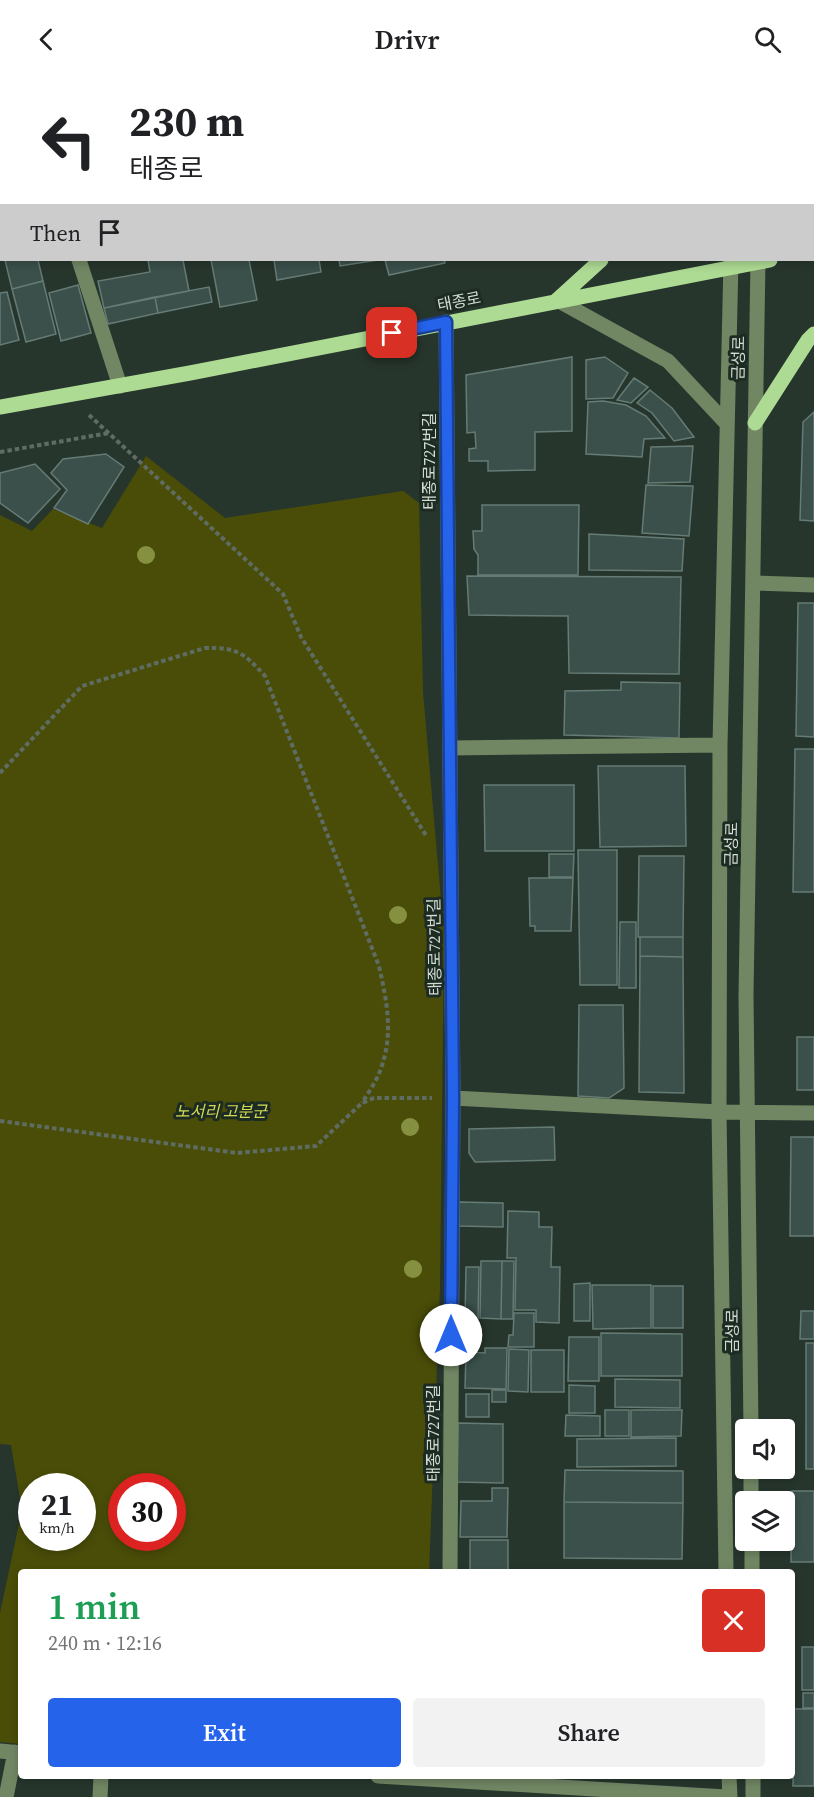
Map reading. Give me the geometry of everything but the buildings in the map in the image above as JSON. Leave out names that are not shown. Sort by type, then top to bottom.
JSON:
[{"type":"main road","points":[[557,300],[600,261]]},
{"type":"main road","name":"태종로","points":[[0,408],[557,300],[731,263],[752,261]]},
{"type":"main road","points":[[755,423],[814,334]]},
{"type":"street","points":[[79,261],[120,386]]},
{"type":"street","name":"금성로","points":[[751,1419],[746,996],[755,423],[762,261]]},
{"type":"street","name":"금성로","points":[[726,1569],[719,1112],[720,745],[731,263]]},
{"type":"street","points":[[557,300],[668,361],[726,423]]},
{"type":"street","name":"태종로727번길","points":[[446,322],[453,1098],[450,1569]]},
{"type":"street","points":[[753,583],[814,585]]},
{"type":"street","points":[[450,748],[720,745]]},
{"type":"street","points":[[442,861],[451,876]]},
{"type":"street","points":[[453,1098],[719,1112],[814,1113]]},
{"type":"street","points":[[752,1551],[752,1569]]},
{"type":"street","points":[[6,1797],[12,1752]]},
{"type":"street","points":[[100,1797],[101,1779]]},
{"type":"street","points":[[463,1779],[728,1797],[729,1779]]},
{"type":"street","points":[[753,1779],[753,1797]]},
{"type":"path","points":[[68,395],[283,594],[301,637],[442,861]]},
{"type":"path","points":[[0,452],[109,433]]},
{"type":"path","points":[[0,772],[82,686],[205,648],[224,647],[246,655],[265,676],[379,966],[388,1005],[389,1039],[380,1072],[362,1103],[316,1146],[237,1153],[0,1121]]},
{"type":"path","points":[[362,1103],[374,1098],[453,1098]]},
{"type":"green space","name":"노서리 고분군","points":[[146,456],[225,518],[403,491],[419,503],[423,692],[444,935],[440,1287],[429,1569],[18,1569],[18,1744],[0,1742],[0,1613],[18,1529],[18,1551],[96,1551],[96,1473],[18,1473],[18,1486],[11,1445],[0,1444],[0,515],[32,531],[53,509],[102,528]]},
{"type":"route","points":[[392,333],[446,322],[453,1098],[451,1335]]}]
